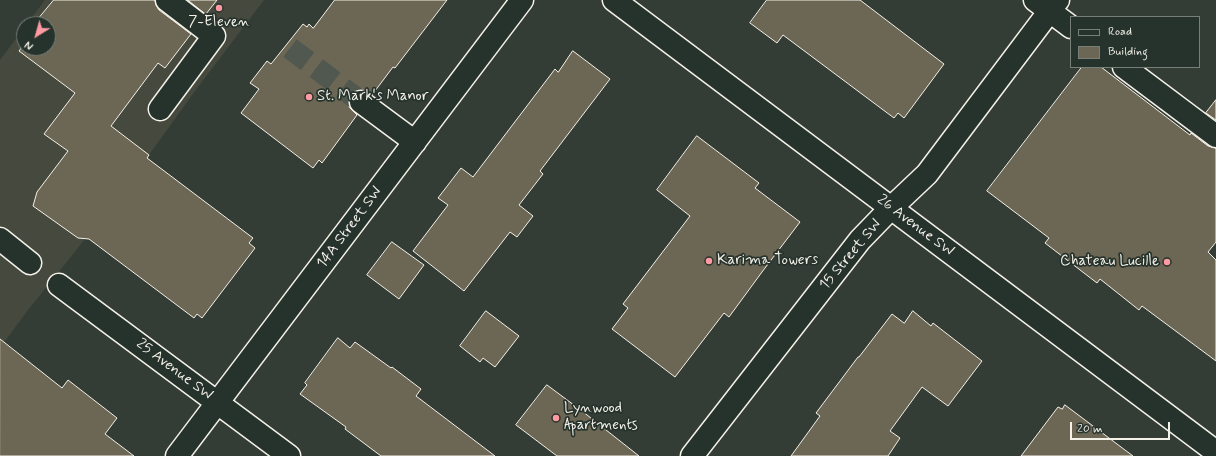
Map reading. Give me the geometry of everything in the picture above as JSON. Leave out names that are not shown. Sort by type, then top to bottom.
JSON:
[{"type":"street","points":[[160,109],[214,36],[167,0]]},
{"type":"street","name":"14A Street SW","points":[[177,456],[522,0]]},
{"type":"street","name":"26 Avenue SW","points":[[614,0],[1213,453]]},
{"type":"street","points":[[1047,4],[1070,26]]},
{"type":"street","name":"15 Street SW","points":[[692,456],[860,240],[927,174],[1047,4]]},
{"type":"street","points":[[1125,68],[1216,136]]},
{"type":"street","points":[[361,102],[415,142]]},
{"type":"street","points":[[0,240],[30,263]]},
{"type":"street","name":"25 Avenue SW","points":[[58,285],[289,456]]},
{"type":"shaded area","points":[[45,0],[264,0],[149,155],[0,348],[0,60],[16,39],[16,56],[56,56],[56,16],[33,16]]},
{"type":"building","points":[[54,0],[155,0],[159,10],[191,34],[165,68],[158,63],[111,126],[149,155],[147,158],[253,238],[249,243],[255,248],[202,318],[197,314],[194,318],[89,239],[78,238],[33,206],[37,192],[68,151],[44,134],[75,93],[26,56],[56,56],[56,16],[41,16]]},
{"type":"building","points":[[188,0],[217,0],[206,14]]},
{"type":"building","name":"St. Mark's Manor","points":[[335,0],[447,0],[395,68],[393,67],[372,95],[362,90],[356,90],[351,94],[349,107],[357,115],[322,163],[319,160],[313,168],[241,113],[259,89],[250,83],[267,61],[271,64],[303,24],[307,27],[309,24],[313,28]]},
{"type":"building","points":[[767,0],[860,0],[944,64],[904,118],[898,113],[894,118],[783,35],[777,43],[750,23]]},
{"type":"building","points":[[573,51],[610,79],[540,171],[543,174],[519,205],[533,216],[517,237],[510,232],[464,291],[413,251],[448,205],[438,198],[461,168],[473,177],[555,69],[558,72]]},
{"type":"building","points":[[1081,68],[1102,68],[1190,135],[1191,133],[1208,146],[1216,148],[1216,242],[1208,252],[1216,260],[1216,361],[1142,306],[1139,310],[1100,279],[1097,283],[1045,243],[1049,238],[987,191]]},
{"type":"building","points":[[1216,100],[1216,120],[1206,113]]},
{"type":"building","name":"Karima Towers","points":[[697,136],[759,183],[755,188],[800,222],[729,317],[724,313],[675,377],[612,329],[628,308],[623,304],[690,216],[657,190]]},
{"type":"building","points":[[392,242],[424,265],[399,299],[367,275]]},
{"type":"building","points":[[486,311],[519,336],[495,367],[483,358],[480,362],[460,346]]},
{"type":"building","points":[[913,311],[931,326],[933,323],[982,361],[948,406],[922,387],[890,431],[900,438],[888,456],[791,456],[820,416],[816,413],[892,314],[904,323]]},
{"type":"building","points":[[338,338],[350,348],[355,342],[391,368],[392,367],[421,389],[416,396],[495,456],[381,456],[345,429],[346,427],[300,394],[307,385],[305,383]]},
{"type":"building","points":[[0,339],[62,388],[68,380],[117,418],[105,434],[134,456],[0,456]]},
{"type":"building","name":"Lynwood Apartments","points":[[547,385],[639,456],[557,456],[516,425]]},
{"type":"building","points":[[1065,405],[1133,456],[1021,456],[1058,407],[1062,409]]},
{"type":"tunnel","points":[[290,48],[361,102]]},
{"type":"place","name":"7-Eleven","points":[[219,8]]},
{"type":"place","name":"St. Mark's Manor","points":[[309,97]]},
{"type":"place","name":"Karima Towers","points":[[709,261]]},
{"type":"place","name":"Chateau Lucille","points":[[1167,262]]},
{"type":"place","name":"Lynwood Apartments","points":[[556,418]]}]
